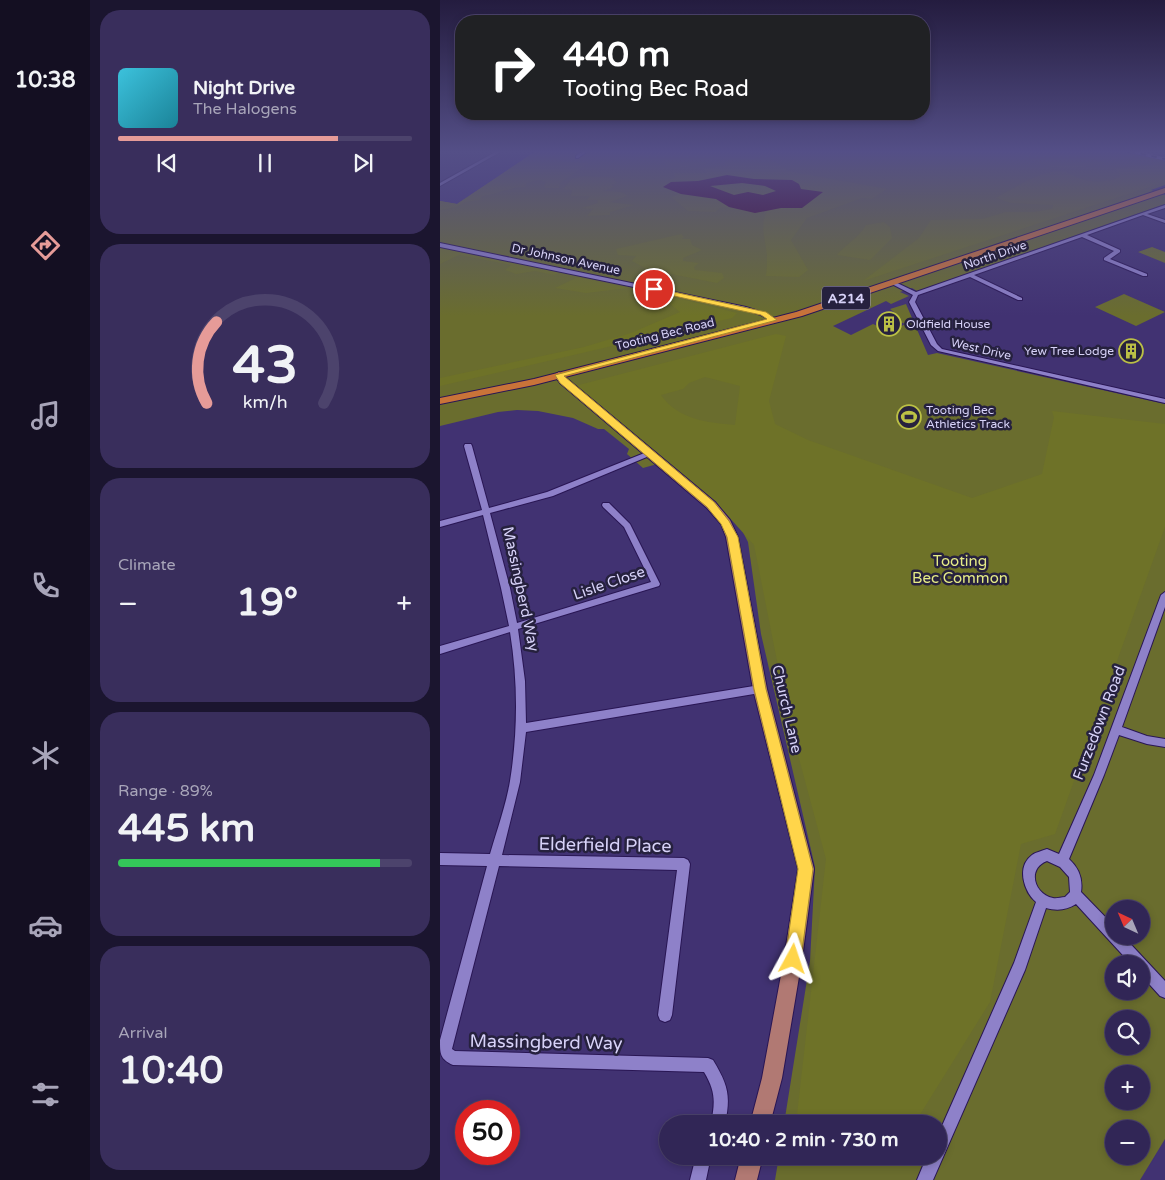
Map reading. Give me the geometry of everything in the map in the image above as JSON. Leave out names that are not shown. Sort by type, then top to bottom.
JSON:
[{"type":"highway","name":"Tooting Bec Road","points":[[440,401],[559,375],[774,320],[1117,206]]},
{"type":"main road","name":"Church Lane","points":[[559,375],[563,381],[711,504],[729,531],[760,689],[806,869],[793,959],[772,1078],[762,1115]]},
{"type":"main road","points":[[746,1180],[750,1165]]},
{"type":"street","name":"North Drive","points":[[916,294],[1165,206]]},
{"type":"street","points":[[1142,214],[1165,222]]},
{"type":"street","points":[[1082,235],[1118,251],[1106,259],[1145,275]]},
{"type":"street","name":"Dr Johnson Avenue","points":[[440,245],[721,304],[763,314],[774,320]]},
{"type":"street","points":[[970,275],[1020,299]]},
{"type":"street","points":[[893,282],[916,294]]},
{"type":"street","name":"West Drive","points":[[916,294],[912,302],[934,345],[940,350],[1165,401]]},
{"type":"street","points":[[440,524],[486,512],[468,446]]},
{"type":"street","name":"Massingberd Way","points":[[650,454],[550,494],[486,512],[513,628],[520,675],[520,728],[515,782],[445,1047],[448,1057],[708,1065],[718,1080],[724,1097],[720,1115]]},
{"type":"street","name":"Lisle Close","points":[[513,628],[656,584],[627,526],[606,505]]},
{"type":"street","name":"Furzedown Road","points":[[1062,861],[1099,775],[1165,595]]},
{"type":"street","points":[[440,650],[513,628]]},
{"type":"street","points":[[520,728],[760,689]]},
{"type":"street","points":[[1115,729],[1146,740],[1165,743]]},
{"type":"street","points":[[1047,855],[1062,861],[1074,874],[1077,882],[1075,894],[1066,903],[1058,905],[1043,900],[1030,886],[1028,878],[1034,859],[1047,855]]},
{"type":"street","points":[[440,859],[494,861]]},
{"type":"street","name":"Elderfield Place","points":[[494,861],[684,864],[665,1015]]},
{"type":"street","points":[[1075,894],[1105,926]]},
{"type":"street","points":[[947,1131],[1020,965],[1043,900]]},
{"type":"street","points":[[1123,945],[1132,955]]},
{"type":"street","points":[[1150,974],[1165,991]]},
{"type":"street","points":[[698,1180],[702,1165]]},
{"type":"street","points":[[925,1180],[931,1165]]},
{"type":"green space","name":"Tooting Bec Common","points":[[440,206],[1159,206],[917,291],[912,288],[900,292],[909,296],[891,304],[886,301],[833,326],[851,335],[873,324],[891,332],[905,324],[887,316],[895,313],[890,309],[906,304],[928,355],[937,353],[1165,404],[1165,1139],[1150,1164],[1150,1120],[1105,1120],[1105,1165],[1149,1165],[1140,1180],[775,1180],[778,1165],[947,1165],[947,1115],[785,1115],[810,961],[815,867],[761,634],[748,542],[728,503],[675,459],[643,468],[627,454],[629,449],[604,429],[598,429],[573,418],[538,411],[517,410],[498,412],[440,426]]},
{"type":"green space","points":[[440,206],[458,206],[457,207],[440,210]]},
{"type":"green space","points":[[588,206],[630,206],[610,212],[610,215],[587,216],[593,209],[582,208]]},
{"type":"green space","points":[[682,206],[729,207],[720,208],[715,212],[688,211]]},
{"type":"green space","points":[[774,206],[840,206],[807,218],[791,240],[808,270],[799,277],[766,276],[767,256],[763,223],[767,211]]},
{"type":"green space","points":[[1053,206],[1092,206],[863,281],[919,238],[931,220],[982,219],[1006,212],[1034,212],[1052,209]]},
{"type":"green space","points":[[884,222],[890,227],[892,238],[870,260],[837,255],[860,234],[866,225]]},
{"type":"green space","points":[[681,234],[684,237],[682,239],[690,239],[692,245],[702,250],[683,258],[683,261],[699,263],[694,267],[695,270],[722,273],[724,278],[717,283],[671,274],[654,289],[636,285],[649,274],[645,268],[632,261],[636,256],[618,255],[616,249]]},
{"type":"green space","points":[[1152,247],[1165,252],[1165,263],[1138,252]]},
{"type":"green space","points":[[440,248],[562,272],[554,275],[535,271],[516,274],[505,270],[511,265],[459,255],[440,264]]},
{"type":"green space","points":[[578,277],[629,288],[586,293],[555,288]]},
{"type":"green space","points":[[1124,294],[1165,312],[1136,326],[1095,307]]},
{"type":"green space","points":[[674,297],[737,313],[732,318],[440,386],[440,378],[584,347],[631,333],[680,312],[669,303]]},
{"type":"green space","points":[[776,334],[786,336],[769,401],[775,424],[808,440],[972,498],[1042,474],[1054,417],[1052,411],[1165,424],[1165,527],[1055,834],[1021,844],[990,1002],[920,1115],[797,1115],[826,859],[789,721],[754,545],[719,506],[575,386]],"holes":[[[705,377],[740,386],[735,425],[714,423],[684,415],[661,395],[683,389],[689,383]]]},
{"type":"shaded area","points":[[727,206],[805,206],[802,208],[781,208],[755,213]]},
{"type":"place","name":"Oldfield House","points":[[889,324]]},
{"type":"place","name":"Yew Tree Lodge","points":[[1131,351]]},
{"type":"place","name":"Tooting Bec Athletics Track","points":[[909,417]]},
{"type":"route","points":[[654,289],[763,314],[774,320],[559,375],[573,390],[711,504],[726,523],[732,537],[760,689],[806,869],[796,923],[793,959]]}]
